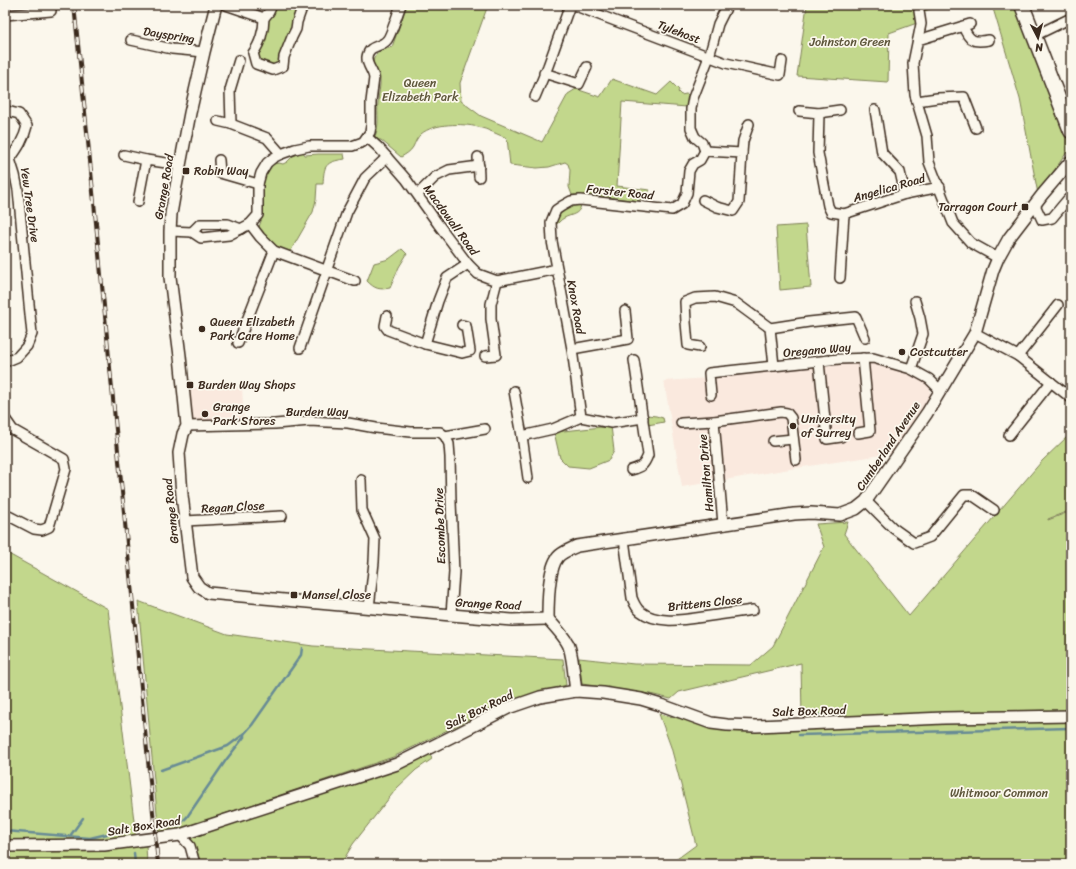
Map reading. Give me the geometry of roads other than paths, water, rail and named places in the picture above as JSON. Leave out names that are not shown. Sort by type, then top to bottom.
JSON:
[{"type":"main road","points":[[1022,5],[1071,131]]},
{"type":"street","points":[[5,15],[51,11],[50,5]]},
{"type":"street","name":"Grange Road","points":[[216,5],[190,113],[172,209],[170,231],[170,277],[187,426],[183,434],[179,453],[184,521],[192,577],[199,587],[208,593],[512,620],[548,619]]},
{"type":"street","points":[[226,5],[264,18]]},
{"type":"street","points":[[272,5],[270,12],[264,18],[264,26],[257,48],[252,53],[256,64],[273,70],[283,66],[284,57],[296,29],[303,5]]},
{"type":"street","points":[[170,231],[192,232],[201,238],[229,235],[250,224],[258,215],[258,184],[261,173],[267,163],[273,158],[295,149],[309,146],[352,146],[363,142],[370,132],[371,102],[374,78],[366,60],[367,55],[375,46],[388,40],[401,5]]},
{"type":"street","points":[[535,97],[570,5]]},
{"type":"street","name":"Tylehost","points":[[573,5],[709,57]]},
{"type":"street","points":[[728,5],[724,10],[718,24],[709,57],[693,98],[691,128],[695,137],[702,143],[705,151],[742,153]]},
{"type":"street","points":[[919,11],[921,24],[913,63],[915,95],[927,136],[930,162],[953,223],[971,243],[998,258]]},
{"type":"street","points":[[1034,36],[1071,18]]},
{"type":"street","points":[[918,40],[967,25],[966,35],[970,39],[978,42],[989,40]]},
{"type":"street","name":"Dayspring","points":[[131,40],[172,49],[204,52]]},
{"type":"street","points":[[709,57],[726,63],[780,75],[782,62]]},
{"type":"street","points":[[231,124],[230,90],[239,60]]},
{"type":"street","points":[[544,72],[579,84],[586,67]]},
{"type":"street","points":[[917,102],[937,98],[964,97],[976,128]]},
{"type":"street","points":[[799,111],[819,113],[840,110]]},
{"type":"street","points":[[875,110],[882,153],[900,172],[905,194]]},
{"type":"street","name":"Yew Tree Drive","points":[[5,112],[8,111],[20,114],[27,126],[18,149],[7,156],[15,175],[18,190],[32,334],[27,346],[17,357],[5,362]]},
{"type":"street","name":"Angelica Road","points":[[819,113],[818,153],[828,206],[831,212],[844,214],[905,194],[940,187]]},
{"type":"street","points":[[218,121],[231,124],[267,138],[281,154]]},
{"type":"street","points":[[703,200],[717,207],[733,211],[739,202],[743,140],[749,124]]},
{"type":"street","name":"Macdowall Road","points":[[367,138],[379,148],[418,194],[468,264],[478,274],[497,282]]},
{"type":"street","name":"Forster Road","points":[[557,269],[552,241],[551,222],[556,210],[571,201],[580,200],[672,210],[682,204],[687,192],[689,171],[693,164],[700,160],[705,151]]},
{"type":"street","points":[[124,155],[180,165]]},
{"type":"street","points":[[300,348],[347,212],[365,178],[387,157]]},
{"type":"street","points":[[478,157],[479,177]]},
{"type":"street","points":[[138,202],[146,160]]},
{"type":"street","points":[[219,160],[220,173],[258,184]]},
{"type":"street","name":"Cumberland Avenue","points":[[548,619],[550,583],[553,569],[558,557],[577,546],[794,514],[812,513],[840,515],[856,509],[866,501],[927,413],[975,333],[982,313],[989,282],[998,258],[1009,238],[1042,195],[1071,161]]},
{"type":"street","points":[[418,194],[436,178],[449,170],[479,166]]},
{"type":"street","points":[[1035,204],[1042,220],[1052,218],[1068,199]]},
{"type":"street","name":"Angelica Road","points":[[840,278],[844,214]]},
{"type":"street","points":[[192,232],[200,224],[228,224],[241,229]]},
{"type":"street","points":[[250,224],[274,251],[328,269],[355,281]]},
{"type":"street","points":[[238,343],[274,251]]},
{"type":"street","points":[[425,344],[438,301],[447,278],[468,264]]},
{"type":"street","points":[[485,356],[496,355],[491,318],[491,304],[497,282],[557,269]]},
{"type":"street","name":"Knox Road","points":[[557,269],[572,349],[581,417]]},
{"type":"street","points":[[700,347],[688,345],[685,302],[695,298],[715,297],[736,303],[770,328],[856,317],[865,338]]},
{"type":"street","points":[[911,369],[923,334],[915,301]]},
{"type":"street","points":[[1018,356],[1058,305]]},
{"type":"street","name":"Knox Road","points":[[572,349],[628,339],[625,311]]},
{"type":"street","points":[[387,316],[384,326],[388,330],[425,344],[462,353],[470,351],[466,326],[462,325]]},
{"type":"street","points":[[770,328],[774,366]]},
{"type":"street","points":[[975,333],[1018,356],[1071,398]]},
{"type":"street","points":[[858,433],[870,431],[863,358]]},
{"type":"street","name":"Oregano Way","points":[[711,395],[709,373],[863,358],[873,358],[911,369],[929,379],[940,390]]},
{"type":"street","points":[[631,470],[640,467],[646,462],[648,455],[634,360]]},
{"type":"street","points":[[819,362],[827,439],[841,437]]},
{"type":"street","points":[[1009,435],[1051,382]]},
{"type":"street","points":[[514,391],[528,478]]},
{"type":"street","name":"Hamilton Drive","points":[[681,423],[714,421],[781,412],[787,413],[790,418],[796,460]]},
{"type":"street","points":[[522,436],[553,429],[581,417],[611,423],[643,418]]},
{"type":"street","points":[[5,514],[34,529],[42,530],[49,527],[66,469],[64,459],[13,430],[6,420]]},
{"type":"street","name":"Burden Way","points":[[187,426],[275,424],[310,421],[348,423],[410,432],[440,432],[445,436]]},
{"type":"street","name":"Hamilton Drive","points":[[714,421],[723,524]]},
{"type":"street","points":[[445,436],[485,429]]},
{"type":"street","name":"Escombe Drive","points":[[445,436],[449,444],[450,457],[454,572],[451,615]]},
{"type":"street","points":[[773,441],[793,439]]},
{"type":"street","points":[[361,480],[362,510],[374,538],[374,562],[369,608]]},
{"type":"street","points":[[866,501],[893,528],[914,543],[930,537],[964,495],[972,495],[994,510]]},
{"type":"street","name":"Regan Close","points":[[184,521],[282,516]]},
{"type":"street","name":"Brittens Close","points":[[624,539],[632,598],[639,611],[646,615],[659,619],[680,620],[753,610]]},
{"type":"street","points":[[548,619],[568,644],[576,691]]},
{"type":"street","name":"Salt Box Road","points":[[5,846],[104,845],[167,838],[180,835],[397,764],[508,708],[540,697],[576,691],[603,693],[641,699],[711,723],[734,725],[756,726],[944,718],[1071,716]]},
{"type":"street","points":[[180,835],[190,846],[194,864]]},
{"type":"waterway","points":[[161,770],[228,746],[244,734],[252,725],[301,655],[302,648]]},
{"type":"waterway","points":[[817,715],[834,715]]},
{"type":"waterway","points":[[799,735],[1071,728]]},
{"type":"waterway","points":[[179,825],[187,817],[226,760],[244,737],[244,734]]},
{"type":"waterway","points":[[70,836],[83,818]]},
{"type":"waterway","points":[[5,831],[90,838],[107,834]]},
{"type":"waterway","points":[[134,853],[135,864]]},
{"type":"railway","points":[[74,5],[158,864]]},
{"type":"place","name":"Robin Way","points":[[186,171]]},
{"type":"place","name":"Tarragon Court","points":[[1025,207]]},
{"type":"place","name":"Queen Elizabeth Park Care Home","points":[[202,329]]},
{"type":"place","name":"Costcutter","points":[[902,352]]},
{"type":"place","name":"Burden Way Shops","points":[[190,385]]},
{"type":"place","name":"Grange Park Stores","points":[[205,414]]},
{"type":"place","name":"University of Surrey","points":[[793,426]]},
{"type":"place","name":"Mansel Close","points":[[294,595]]},
{"type":"park label","name":"Johnston Green","points":[[850,42]]},
{"type":"park label","name":"Queen Elizabeth Park","points":[[420,90]]},
{"type":"park label","name":"Whitmoor Common","points":[[999,793]]}]
